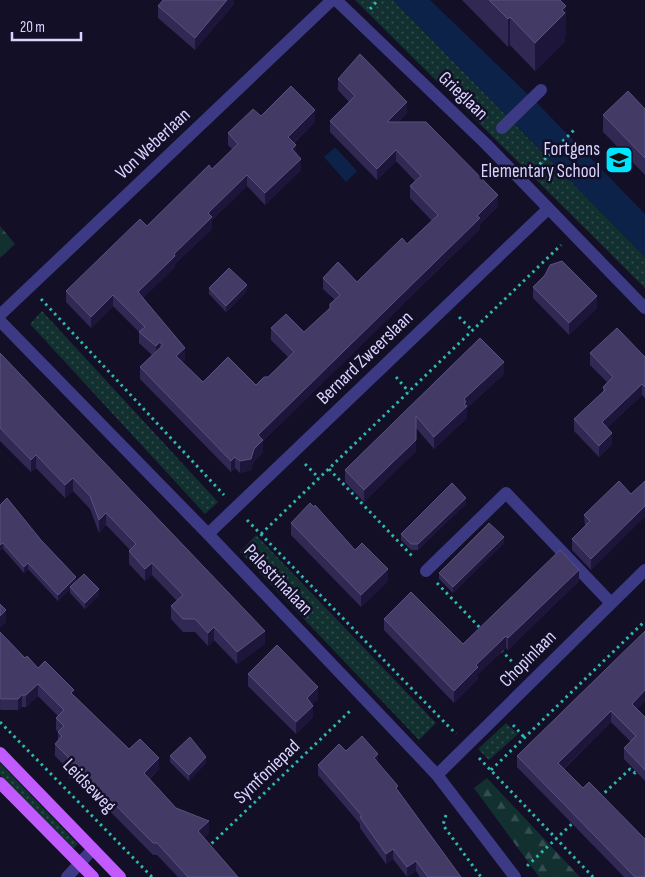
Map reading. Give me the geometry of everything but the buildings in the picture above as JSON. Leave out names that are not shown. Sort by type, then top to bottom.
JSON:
[{"type":"main road","points":[[0,754],[120,877]]},
{"type":"main road","points":[[0,783],[93,877]]},
{"type":"street","name":"Von Weberlaan","points":[[0,315],[332,0]]},
{"type":"street","name":"Grieglaan","points":[[336,0],[486,144],[645,308]]},
{"type":"street","points":[[502,128],[541,90]]},
{"type":"street","name":"Bernard Zweerslaan","points":[[208,534],[548,209]]},
{"type":"street","name":"Palestrinalaan","points":[[0,321],[208,534],[437,775],[519,874]]},
{"type":"street","points":[[426,572],[506,493],[611,603]]},
{"type":"street","name":"Chopinlaan","points":[[437,775],[645,570]]},
{"type":"street","points":[[67,877],[93,849]]},
{"type":"path","points":[[542,163],[576,128]]},
{"type":"path","points":[[261,534],[572,234]]},
{"type":"path","points":[[29,286],[236,508],[593,877]]},
{"type":"path","points":[[491,770],[645,621]]},
{"type":"path","name":"Symfoniepad","points":[[203,853],[364,698]]},
{"type":"path","name":"Leidseweg","points":[[0,722],[152,877]]},
{"type":"path","points":[[597,801],[630,769],[635,773],[645,764]]},
{"type":"path","points":[[452,795],[443,825],[481,877]]},
{"type":"path","points":[[519,874],[576,820]]},
{"type":"green space","points":[[355,0],[393,0],[645,257],[645,288]]},
{"type":"green space","points":[[0,226],[15,244],[0,258]]},
{"type":"green space","points":[[42,311],[218,502],[205,514],[30,324]]},
{"type":"green space","points":[[256,535],[436,723],[419,740],[240,552]]},
{"type":"green space","points":[[506,723],[518,734],[489,760],[478,749]]},
{"type":"green space","points":[[0,763],[78,844],[73,849],[0,775]]},
{"type":"green space","points":[[487,778],[580,877],[539,877],[474,788]]},
{"type":"water","points":[[393,0],[430,0],[539,105],[645,214],[645,257]]},
{"type":"water","points":[[335,147],[357,171],[346,182],[324,157]]},
{"type":"place","name":"Fortgens Elementary School","points":[[619,160]]}]
